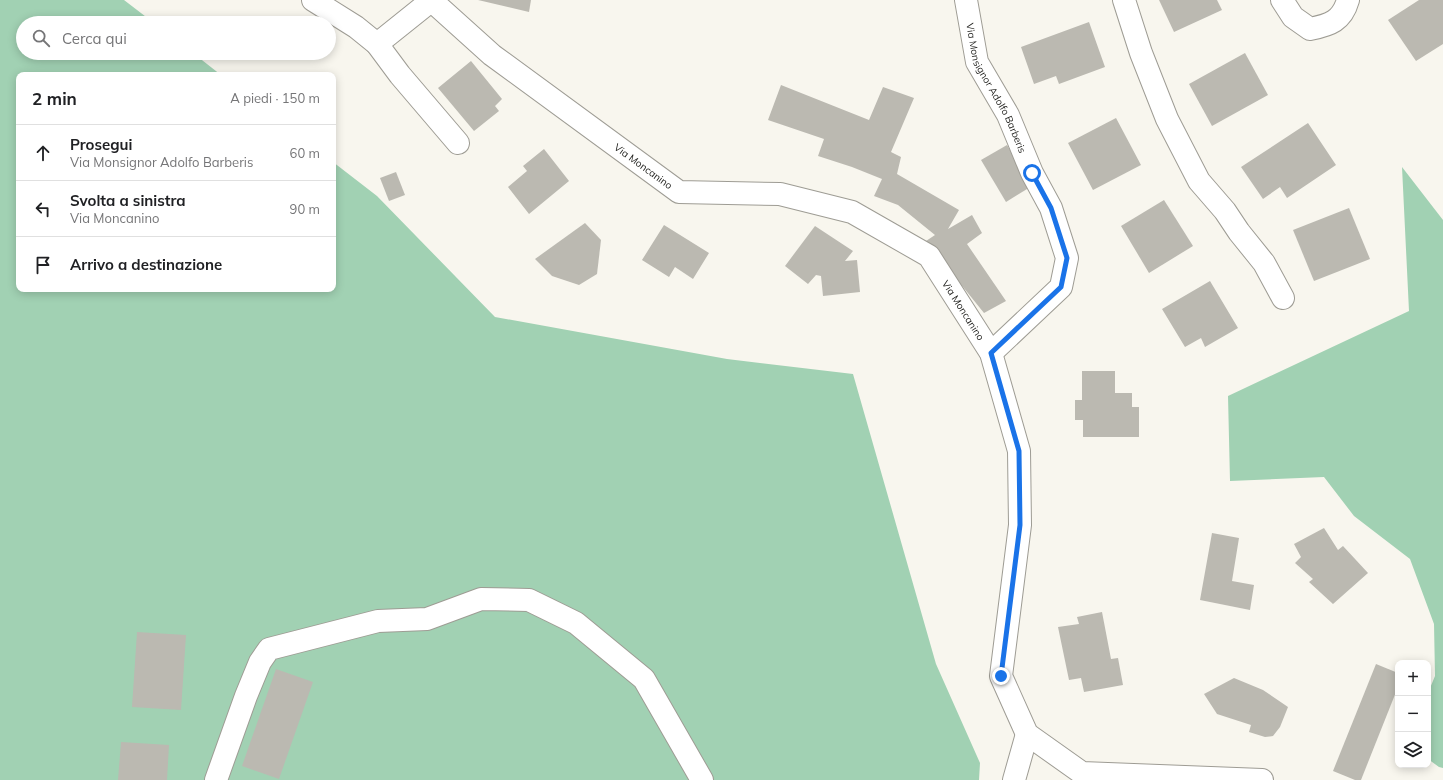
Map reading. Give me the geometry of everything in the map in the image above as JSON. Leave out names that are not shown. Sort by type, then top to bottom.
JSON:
[{"type":"street","points":[[313,0],[356,27],[377,44],[400,75],[458,143]]},
{"type":"street","points":[[377,44],[431,0]]},
{"type":"street","name":"Via Moncanino","points":[[431,0],[492,55],[680,192],[780,194],[837,208],[852,212],[929,256],[991,353],[1019,451],[1020,525],[1001,676],[1027,734]]},
{"type":"street","name":"Via Monsignor Adolfo Barberis","points":[[966,0],[977,62],[1008,115],[1032,173],[1051,208],[1067,258],[1061,287],[991,353]]},
{"type":"street","points":[[1124,0],[1141,53],[1167,118],[1199,181],[1226,211],[1239,232],[1264,262],[1283,298]]},
{"type":"street","points":[[1282,0],[1293,17],[1310,29],[1328,26],[1345,12],[1348,0]]},
{"type":"street","points":[[216,780],[246,696],[260,662],[269,648],[378,621],[428,618],[481,599],[529,600],[576,623],[644,679],[702,780]]},
{"type":"street","points":[[1014,780],[1027,734],[1082,773],[1262,780]]},
{"type":"green space","points":[[0,0],[124,0],[145,16],[16,16],[16,60],[202,60],[217,72],[16,72],[16,292],[336,292],[336,164],[377,196],[495,317],[727,359],[853,374],[936,664],[980,763],[979,780],[0,780]]},
{"type":"green space","points":[[1402,167],[1443,220],[1443,768],[1431,761],[1431,686],[1435,676],[1434,624],[1410,559],[1354,516],[1324,477],[1230,481],[1228,396],[1409,311]]},
{"type":"building","points":[[478,0],[531,0],[529,12]]},
{"type":"building","points":[[1159,0],[1217,0],[1222,10],[1174,32]]},
{"type":"building","points":[[1419,0],[1443,0],[1443,44],[1416,61],[1388,20]]},
{"type":"building","points":[[1089,22],[1105,67],[1059,84],[1056,76],[1034,84],[1021,47]]},
{"type":"building","points":[[1245,53],[1268,95],[1212,126],[1189,84]]},
{"type":"building","points":[[471,61],[502,99],[495,106],[499,111],[474,131],[438,88]]},
{"type":"building","points":[[781,85],[869,120],[883,87],[914,98],[891,152],[901,157],[897,174],[959,210],[948,229],[972,215],[982,233],[967,244],[1006,301],[984,313],[926,241],[935,235],[898,205],[874,196],[882,179],[818,156],[824,139],[768,120]]},
{"type":"building","points":[[1116,118],[1141,165],[1093,190],[1068,143]]},
{"type":"building","points":[[1308,123],[1336,165],[1287,198],[1280,187],[1263,199],[1241,167]]},
{"type":"building","points":[[1007,145],[1032,186],[1006,202],[981,160]]},
{"type":"building","points":[[544,149],[569,181],[529,214],[508,187],[527,171],[523,166]]},
{"type":"building","points":[[396,172],[405,195],[389,201],[380,178]]},
{"type":"building","points":[[1164,200],[1193,246],[1149,273],[1121,226]]},
{"type":"building","points":[[1349,208],[1370,259],[1314,281],[1293,230]]},
{"type":"building","points":[[585,223],[601,240],[597,274],[579,285],[552,276],[535,259]]},
{"type":"building","points":[[664,225],[709,253],[693,279],[675,267],[669,277],[642,260]]},
{"type":"building","points":[[815,226],[853,251],[845,261],[857,260],[860,292],[823,296],[821,276],[816,275],[808,284],[785,266]]},
{"type":"building","points":[[1210,281],[1238,328],[1205,347],[1201,338],[1185,347],[1162,309]]},
{"type":"building","points":[[1082,371],[1115,371],[1115,393],[1132,393],[1132,407],[1139,407],[1139,437],[1083,437],[1083,420],[1075,420],[1075,400],[1082,400]]},
{"type":"building","points":[[1324,528],[1338,550],[1343,546],[1368,573],[1333,604],[1309,582],[1313,579],[1295,563],[1301,557],[1294,544]]},
{"type":"building","points":[[1212,533],[1239,538],[1232,581],[1254,585],[1250,610],[1200,600]]},
{"type":"building","points":[[1102,612],[1111,659],[1118,658],[1123,685],[1084,692],[1081,678],[1069,680],[1058,627],[1079,624],[1077,617]]},
{"type":"building","points":[[137,632],[186,635],[181,710],[132,707]]},
{"type":"building","points":[[1376,664],[1395,672],[1395,695],[1361,780],[1355,780],[1333,771]]},
{"type":"building","points":[[276,669],[313,682],[279,779],[242,766]]},
{"type":"building","points":[[1234,678],[1263,690],[1288,707],[1280,727],[1273,736],[1265,737],[1249,732],[1251,725],[1217,714],[1204,694]]},
{"type":"building","points":[[121,742],[169,745],[167,780],[118,780]]},
{"type":"route","points":[[1001,676],[1020,525],[1019,451],[991,353],[1061,287],[1067,258],[1051,208],[1032,173]]}]
